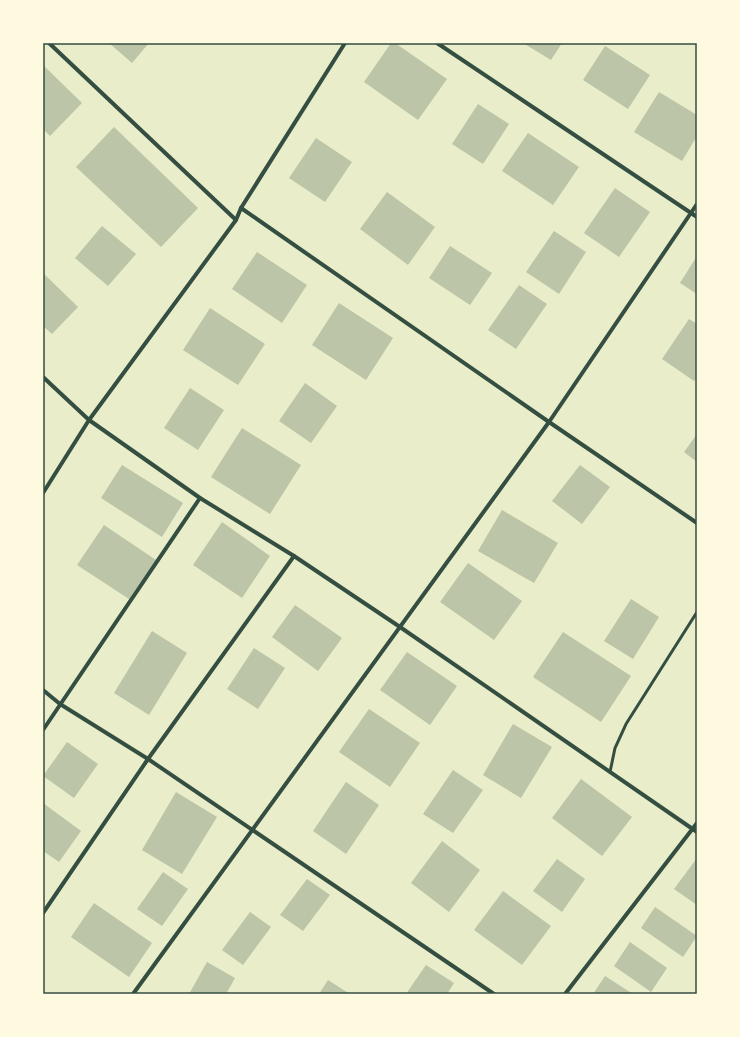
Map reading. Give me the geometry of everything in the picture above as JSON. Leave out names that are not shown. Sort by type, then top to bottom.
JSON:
[{"type":"street","points":[[49,43],[236,220]]},
{"type":"street","points":[[43,493],[89,420],[236,220],[241,208],[345,43]]},
{"type":"street","points":[[437,43],[697,217]]},
{"type":"street","points":[[134,994],[549,422],[697,204]]},
{"type":"street","points":[[241,208],[697,523]]},
{"type":"street","points":[[43,377],[89,420],[200,498],[294,556],[400,627],[695,830]]},
{"type":"street","points":[[43,730],[200,498]]},
{"type":"street","points":[[43,913],[148,759],[294,556]]},
{"type":"street","points":[[43,690],[60,704],[148,759],[494,994]]},
{"type":"street","points":[[565,994],[695,830],[697,823]]},
{"type":"lane","points":[[610,772],[615,748],[626,724],[697,612]]},
{"type":"building","points":[[109,43],[149,43],[132,63]]},
{"type":"building","points":[[391,43],[395,43],[447,79],[418,120],[364,82]]},
{"type":"building","points":[[523,43],[562,43],[551,60]]},
{"type":"building","points":[[605,46],[650,75],[628,109],[583,80]]},
{"type":"building","points":[[43,65],[82,103],[50,136],[43,129]]},
{"type":"building","points":[[659,92],[697,115],[697,136],[682,161],[634,132]]},
{"type":"building","points":[[478,104],[509,124],[483,164],[452,144]]},
{"type":"building","points":[[114,127],[198,208],[161,247],[76,167]]},
{"type":"building","points":[[528,133],[579,167],[553,205],[502,171]]},
{"type":"building","points":[[316,138],[352,162],[325,202],[289,178]]},
{"type":"building","points":[[615,188],[650,212],[619,257],[584,233]]},
{"type":"building","points":[[387,192],[435,227],[408,265],[360,229]]},
{"type":"building","points":[[102,226],[136,254],[108,286],[75,258]]},
{"type":"building","points":[[554,231],[586,252],[559,294],[526,272]]},
{"type":"building","points":[[450,246],[492,273],[470,305],[429,278]]},
{"type":"building","points":[[257,252],[307,285],[282,323],[232,289]]},
{"type":"building","points":[[697,256],[697,294],[680,283]]},
{"type":"building","points":[[43,273],[78,307],[52,334],[43,326]]},
{"type":"building","points":[[519,285],[547,304],[516,349],[488,330]]},
{"type":"building","points":[[339,303],[393,338],[366,380],[312,345]]},
{"type":"building","points":[[210,308],[265,344],[238,385],[183,350]]},
{"type":"building","points":[[689,319],[697,324],[697,377],[694,381],[662,359]]},
{"type":"building","points":[[305,383],[337,406],[311,443],[279,421]]},
{"type":"building","points":[[190,388],[224,410],[198,450],[164,428]]},
{"type":"building","points":[[242,428],[301,465],[270,514],[211,477]]},
{"type":"building","points":[[697,434],[697,462],[684,452]]},
{"type":"building","points":[[122,465],[183,503],[162,537],[101,498]]},
{"type":"building","points":[[580,465],[610,487],[582,524],[552,501]]},
{"type":"building","points":[[502,510],[558,543],[534,583],[478,551]]},
{"type":"building","points":[[222,522],[270,556],[242,598],[193,565]]},
{"type":"building","points":[[104,525],[156,560],[129,599],[77,565]]},
{"type":"building","points":[[468,563],[522,601],[494,640],[440,602]]},
{"type":"building","points":[[631,599],[659,617],[633,659],[604,641]]},
{"type":"building","points":[[295,605],[342,638],[318,671],[272,637]]},
{"type":"building","points":[[152,631],[187,653],[149,715],[114,693]]},
{"type":"building","points":[[563,632],[631,676],[601,722],[533,677]]},
{"type":"building","points":[[254,648],[285,668],[258,709],[227,689]]},
{"type":"building","points":[[407,652],[457,686],[430,725],[380,690]]},
{"type":"building","points":[[369,709],[420,743],[390,787],[339,752]]},
{"type":"building","points":[[513,724],[552,747],[521,798],[483,775]]},
{"type":"building","points":[[67,742],[98,764],[74,798],[43,776]]},
{"type":"building","points":[[453,770],[483,790],[453,833],[423,814]]},
{"type":"building","points":[[581,779],[632,817],[602,856],[552,818]]},
{"type":"building","points":[[346,782],[379,805],[346,854],[313,831]]},
{"type":"building","points":[[176,792],[217,817],[182,874],[142,850]]},
{"type":"building","points":[[43,803],[81,831],[59,862],[43,851]]},
{"type":"building","points":[[442,841],[480,870],[449,912],[411,883]]},
{"type":"building","points":[[697,858],[697,905],[674,889]]},
{"type":"building","points":[[557,859],[585,879],[562,912],[533,891]]},
{"type":"building","points":[[163,872],[188,889],[162,926],[137,909]]},
{"type":"building","points":[[307,879],[330,895],[303,931],[280,915]]},
{"type":"building","points":[[503,891],[551,926],[522,965],[474,930]]},
{"type":"building","points":[[94,903],[152,943],[129,977],[71,937]]},
{"type":"building","points":[[655,907],[697,936],[683,957],[641,928]]},
{"type":"building","points":[[250,912],[271,927],[243,965],[222,950]]},
{"type":"building","points":[[630,942],[667,968],[651,992],[614,966]]},
{"type":"building","points":[[207,962],[235,978],[226,994],[189,994]]},
{"type":"building","points":[[426,965],[454,983],[447,994],[406,994]]},
{"type":"building","points":[[605,976],[633,994],[593,994]]},
{"type":"building","points":[[328,980],[350,994],[319,994]]}]
